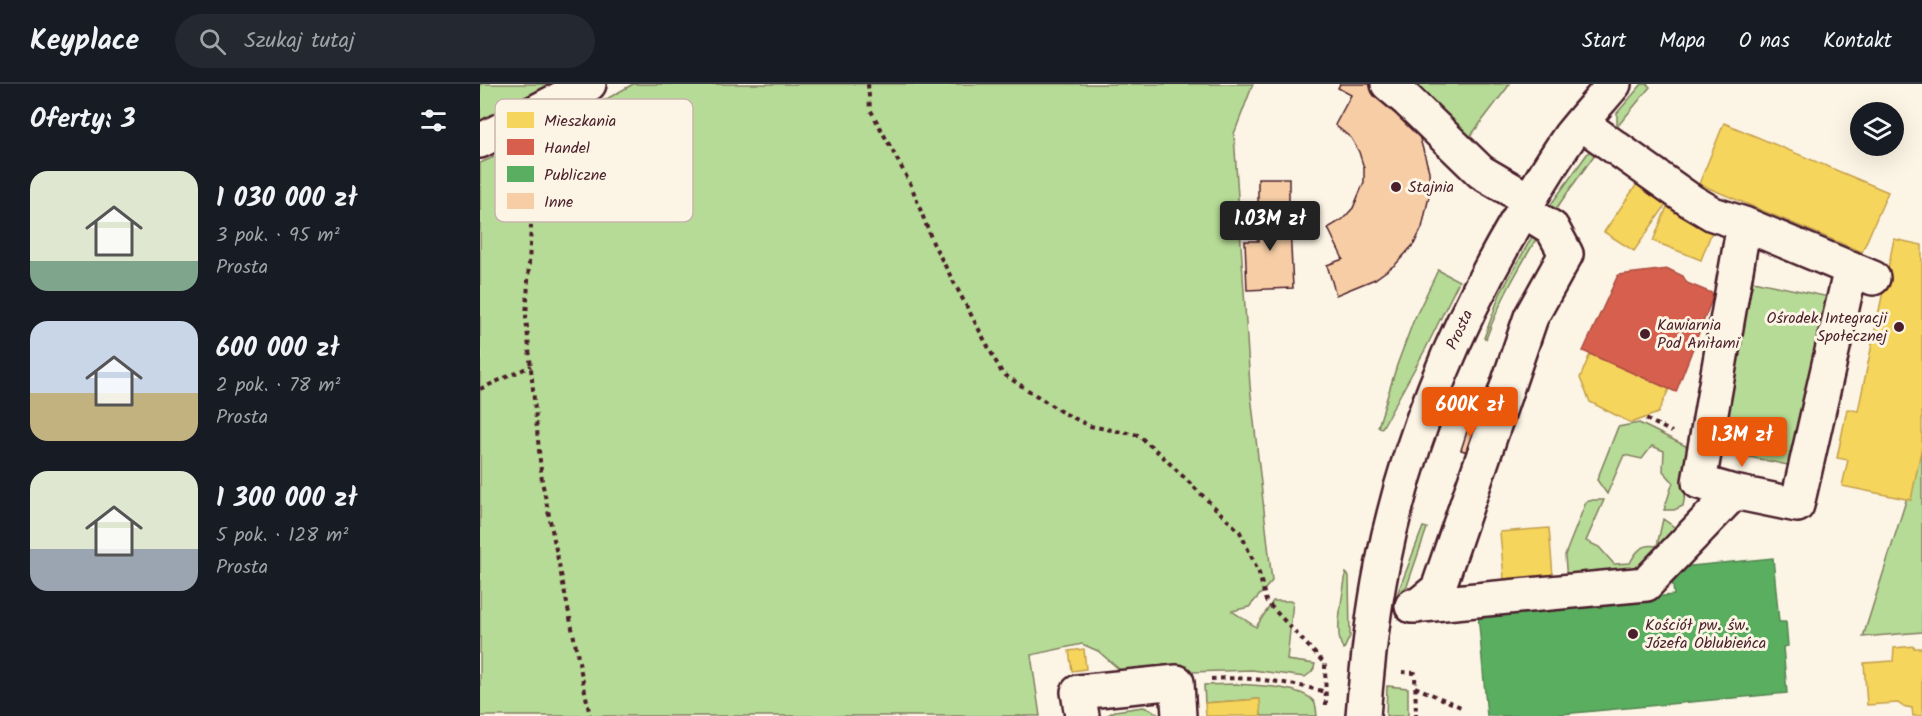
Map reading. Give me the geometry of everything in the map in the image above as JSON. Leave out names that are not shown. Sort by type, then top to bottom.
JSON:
[{"type":"street","points":[[561,99],[590,84]]},
{"type":"street","points":[[1388,84],[1481,172],[1526,205],[1552,228],[1566,254],[1531,317],[1438,589],[1417,606]]},
{"type":"street","name":"Prosta","points":[[1363,716],[1374,609],[1391,525],[1412,450],[1430,399],[1491,264],[1526,205],[1581,123],[1614,84]]},
{"type":"street","points":[[1581,123],[1713,214],[1744,224],[1862,273],[1797,505],[1734,492],[1700,482],[1744,224]]},
{"type":"street","points":[[480,141],[495,133]]},
{"type":"street","points":[[1374,609],[1646,584],[1734,492]]},
{"type":"street","points":[[1082,716],[1078,692],[1177,682],[1179,716]]},
{"type":"path","points":[[868,84],[870,109],[910,185],[933,243],[1002,373],[1060,411],[1090,426],[1138,435],[1240,532],[1259,573],[1266,601],[1325,664],[1326,716]]},
{"type":"path","points":[[531,222],[526,318],[542,481],[590,716]]},
{"type":"path","points":[[480,389],[531,366]]},
{"type":"path","points":[[1415,673],[1416,716]]},
{"type":"path","points":[[1177,682],[1252,678],[1291,683],[1326,692]]},
{"type":"path","points":[[1416,687],[1463,708]]},
{"type":"green space","points":[[480,84],[559,84],[530,99],[495,99],[495,117],[480,125]]},
{"type":"green space","points":[[633,84],[1253,84],[1234,134],[1250,386],[1272,581],[1249,607],[1232,611],[1256,627],[1273,601],[1293,601],[1287,660],[1315,664],[1312,672],[1305,677],[1252,670],[1129,674],[1120,670],[1098,651],[1082,644],[1031,655],[1040,716],[480,716],[480,163],[495,157],[495,222],[693,222],[693,99],[607,99]]},
{"type":"green space","points":[[1408,84],[1510,84],[1466,142]]},
{"type":"green space","points":[[1642,84],[1650,87],[1617,127],[1617,113]]},
{"type":"green space","points":[[1600,147],[1553,213],[1547,210],[1590,150]]},
{"type":"green space","points":[[1541,231],[1504,297],[1486,339],[1484,338],[1500,294],[1533,235]]},
{"type":"green space","points":[[1438,270],[1459,281],[1426,348],[1382,428],[1378,427],[1413,322]]},
{"type":"green space","points":[[1753,281],[1829,297],[1793,466],[1715,450]]},
{"type":"green space","points":[[1639,423],[1694,450],[1683,506],[1674,510],[1664,510],[1673,482],[1663,471],[1664,451],[1652,446],[1642,459],[1624,455],[1607,494],[1597,480],[1618,427]]},
{"type":"green space","points":[[1922,450],[1922,632],[1863,637]]},
{"type":"green space","points":[[1604,500],[1586,541],[1599,547],[1614,564],[1630,563],[1640,549],[1652,545],[1657,546],[1663,519],[1677,529],[1646,571],[1567,583],[1565,555],[1586,502]]},
{"type":"green space","points":[[1423,527],[1427,528],[1407,586],[1397,595]]},
{"type":"green space","points":[[1346,573],[1349,576],[1350,636],[1344,649],[1339,635],[1339,625]]},
{"type":"green space","points":[[1234,684],[1277,687],[1299,693],[1314,702],[1317,716],[1261,716],[1259,699],[1205,703],[1204,685]]},
{"type":"green space","points":[[1387,686],[1408,688],[1408,716],[1386,716]]},
{"type":"green space","points":[[1143,707],[1160,716],[1106,716],[1115,711]]},
{"type":"building: Mieszkania","points":[[1724,123],[1888,192],[1862,252],[1699,184]]},
{"type":"building: Mieszkania","points":[[1641,178],[1670,199],[1634,251],[1604,232]]},
{"type":"building: Mieszkania","points":[[1669,202],[1716,221],[1701,260],[1653,241]]},
{"type":"building: Mieszkania","name":"Ośrodek Integracji Społecznej","points":[[1894,239],[1922,245],[1922,446],[1911,500],[1842,486],[1848,460],[1837,458],[1847,409],[1858,411]]},
{"type":"building: Mieszkania","points":[[1590,354],[1669,389],[1658,413],[1631,423],[1590,402],[1580,378]]},
{"type":"building: Mieszkania","points":[[1549,528],[1553,576],[1504,579],[1500,532]]},
{"type":"building: Mieszkania","points":[[1914,646],[1914,648],[1922,648],[1922,716],[1913,716],[1912,708],[1898,703],[1867,705],[1864,663],[1893,661],[1894,648]]},
{"type":"building: Mieszkania","points":[[1084,649],[1086,669],[1072,671],[1069,651]]},
{"type":"building: Mieszkania","points":[[1260,699],[1261,716],[1206,716],[1205,703]]},
{"type":"building: Handel","name":"Kawiarnia Pod Aniłami","points":[[1668,269],[1683,276],[1687,283],[1714,294],[1676,392],[1583,351],[1618,275]]},
{"type":"building: Publiczne","name":"Kościół pw. św. Józefa Oblubieńca","points":[[1773,558],[1779,622],[1786,622],[1788,646],[1783,647],[1787,693],[1541,716],[1487,716],[1478,613],[1674,595],[1671,568]]},
{"type":"building: Inne","name":"Stajnia","points":[[1340,84],[1380,84],[1419,135],[1429,171],[1430,192],[1422,228],[1414,244],[1396,264],[1375,279],[1336,295],[1327,265],[1343,259],[1328,228],[1343,219],[1353,208],[1364,182],[1364,168],[1359,152],[1351,138],[1335,125],[1351,95],[1338,88]]},
{"type":"building: Inne","points":[[1258,178],[1289,178],[1289,206],[1258,206]]},
{"type":"building: Inne","points":[[1289,207],[1293,288],[1247,290],[1245,241],[1259,241],[1257,209]]},
{"type":"building: Inne","points":[[1470,422],[1480,425],[1471,453],[1461,450]]},
{"type":"place","name":"Stajnia","points":[[1396,187]]},
{"type":"place","name":"Ośrodek Integracji Społecznej","points":[[1899,327]]},
{"type":"place","name":"Kawiarnia Pod Aniłami","points":[[1645,334]]},
{"type":"place","name":"Kościół pw. św. Józefa Oblubieńca","points":[[1633,634]]}]
